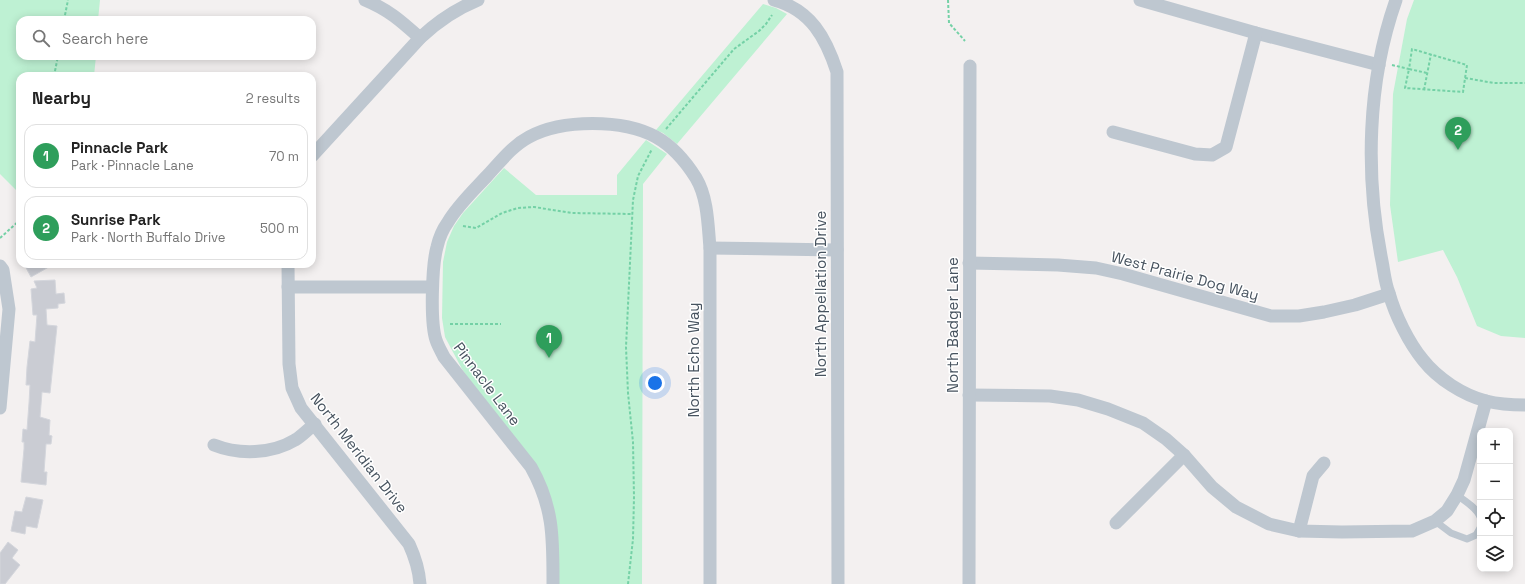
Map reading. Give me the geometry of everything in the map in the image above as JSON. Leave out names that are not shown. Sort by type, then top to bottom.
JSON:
[{"type":"street","points":[[365,0],[392,13],[420,38]]},
{"type":"street","points":[[316,152],[420,38],[436,23],[462,6],[478,0]]},
{"type":"street","name":"North Appellation Drive","points":[[774,0],[782,2],[802,14],[819,30],[830,51],[837,72],[836,250],[838,584]]},
{"type":"street","points":[[1140,0],[1256,33],[1385,65]]},
{"type":"street","points":[[1396,0],[1385,65],[1374,98],[1371,154],[1378,243],[1389,294],[1408,339],[1424,361],[1443,379],[1466,394],[1486,401],[1525,405]]},
{"type":"street","points":[[1113,132],[1195,154],[1212,155],[1226,147],[1256,33]]},
{"type":"street","name":"North Badger Lane","points":[[969,584],[970,66]]},
{"type":"street","name":"Pinnacle Lane","points":[[553,584],[552,522],[540,482],[531,467],[444,356],[436,340],[433,321],[432,287],[436,247],[448,221],[465,200],[514,147],[528,137],[545,129],[563,125],[592,124],[637,129],[659,139],[670,147]]},
{"type":"street","name":"North Echo Way","points":[[670,147],[684,161],[696,179],[703,198],[707,216],[710,248],[710,584]]},
{"type":"street","points":[[710,248],[836,250]]},
{"type":"street","name":"West Prairie Dog Way","points":[[969,263],[1058,265],[1096,268],[1123,274],[1271,316],[1299,316],[1324,312],[1355,305],[1389,294]]},
{"type":"street","points":[[0,404],[8,309],[2,268]]},
{"type":"street","name":"North Meridian Drive","points":[[288,268],[289,364],[292,388],[301,408],[409,544],[415,558],[420,584]]},
{"type":"street","points":[[288,287],[432,287]]},
{"type":"street","points":[[969,395],[1050,396],[1078,400],[1108,408],[1143,423],[1166,439],[1184,455],[1212,487],[1236,507],[1269,524],[1299,531],[1342,532],[1412,531],[1435,521],[1447,511],[1464,480],[1486,401]]},
{"type":"street","points":[[214,445],[235,451],[264,450],[280,447],[296,439],[315,424]]},
{"type":"street","points":[[1116,523],[1184,455]]},
{"type":"street","points":[[1299,531],[1313,476],[1324,463]]},
{"type":"lane","points":[[1457,495],[1477,511]]},
{"type":"lane","points":[[1435,521],[1451,533],[1467,539],[1477,533]]},
{"type":"path","points":[[65,16],[68,0]]},
{"type":"path","points":[[948,0],[949,22],[965,41]]},
{"type":"path","points":[[628,584],[633,539],[634,497],[633,442],[628,393],[626,347],[632,214],[638,176],[659,139],[734,49],[759,31],[772,15]]},
{"type":"path","points":[[1412,49],[1467,65],[1463,92],[1405,88],[1409,69],[1412,49]]},
{"type":"path","points":[[1424,90],[1431,54]]},
{"type":"path","points":[[55,72],[57,60]]},
{"type":"path","points":[[1385,65],[1428,72]]},
{"type":"path","points":[[1465,78],[1494,83],[1525,83]]},
{"type":"path","points":[[463,226],[476,228],[502,213],[534,207],[572,213],[632,214]]},
{"type":"path","points":[[0,238],[16,224]]},
{"type":"path","points":[[450,324],[501,324]]},
{"type":"green space","points":[[0,0],[100,0],[98,16],[16,16],[16,60],[96,60],[94,72],[16,72],[16,190],[0,174]]},
{"type":"green space","points":[[1414,0],[1525,0],[1525,338],[1501,336],[1477,326],[1457,277],[1443,250],[1398,262],[1390,205],[1393,94],[1407,19]]},
{"type":"green space","points":[[763,4],[776,8],[787,14],[677,144],[663,133],[656,130]]},
{"type":"green space","points":[[646,140],[667,154],[643,184],[642,584],[558,584],[553,507],[462,369],[445,337],[442,318],[443,262],[447,242],[454,226],[463,213],[504,168],[536,195],[617,195],[617,175]]},
{"type":"building","points":[[26,268],[47,268],[31,277]]},
{"type":"building","points":[[55,280],[56,294],[64,293],[65,303],[58,304],[58,308],[46,309],[47,325],[57,326],[50,393],[42,392],[40,417],[50,420],[49,435],[52,436],[51,444],[46,444],[44,472],[47,472],[46,485],[21,482],[24,449],[24,442],[22,442],[23,429],[27,430],[30,385],[26,385],[30,341],[35,342],[37,315],[33,315],[31,289],[37,288],[34,281]]},
{"type":"building","points":[[26,497],[43,500],[37,528],[26,526],[25,534],[11,531],[15,511],[22,512]]},
{"type":"building","points":[[8,542],[18,550],[12,558],[20,565],[5,584],[0,584],[0,553]]},
{"type":"place","name":"Sunrise Park","points":[[1458,150]]},
{"type":"place","name":"Pinnacle Park","points":[[549,358]]}]
